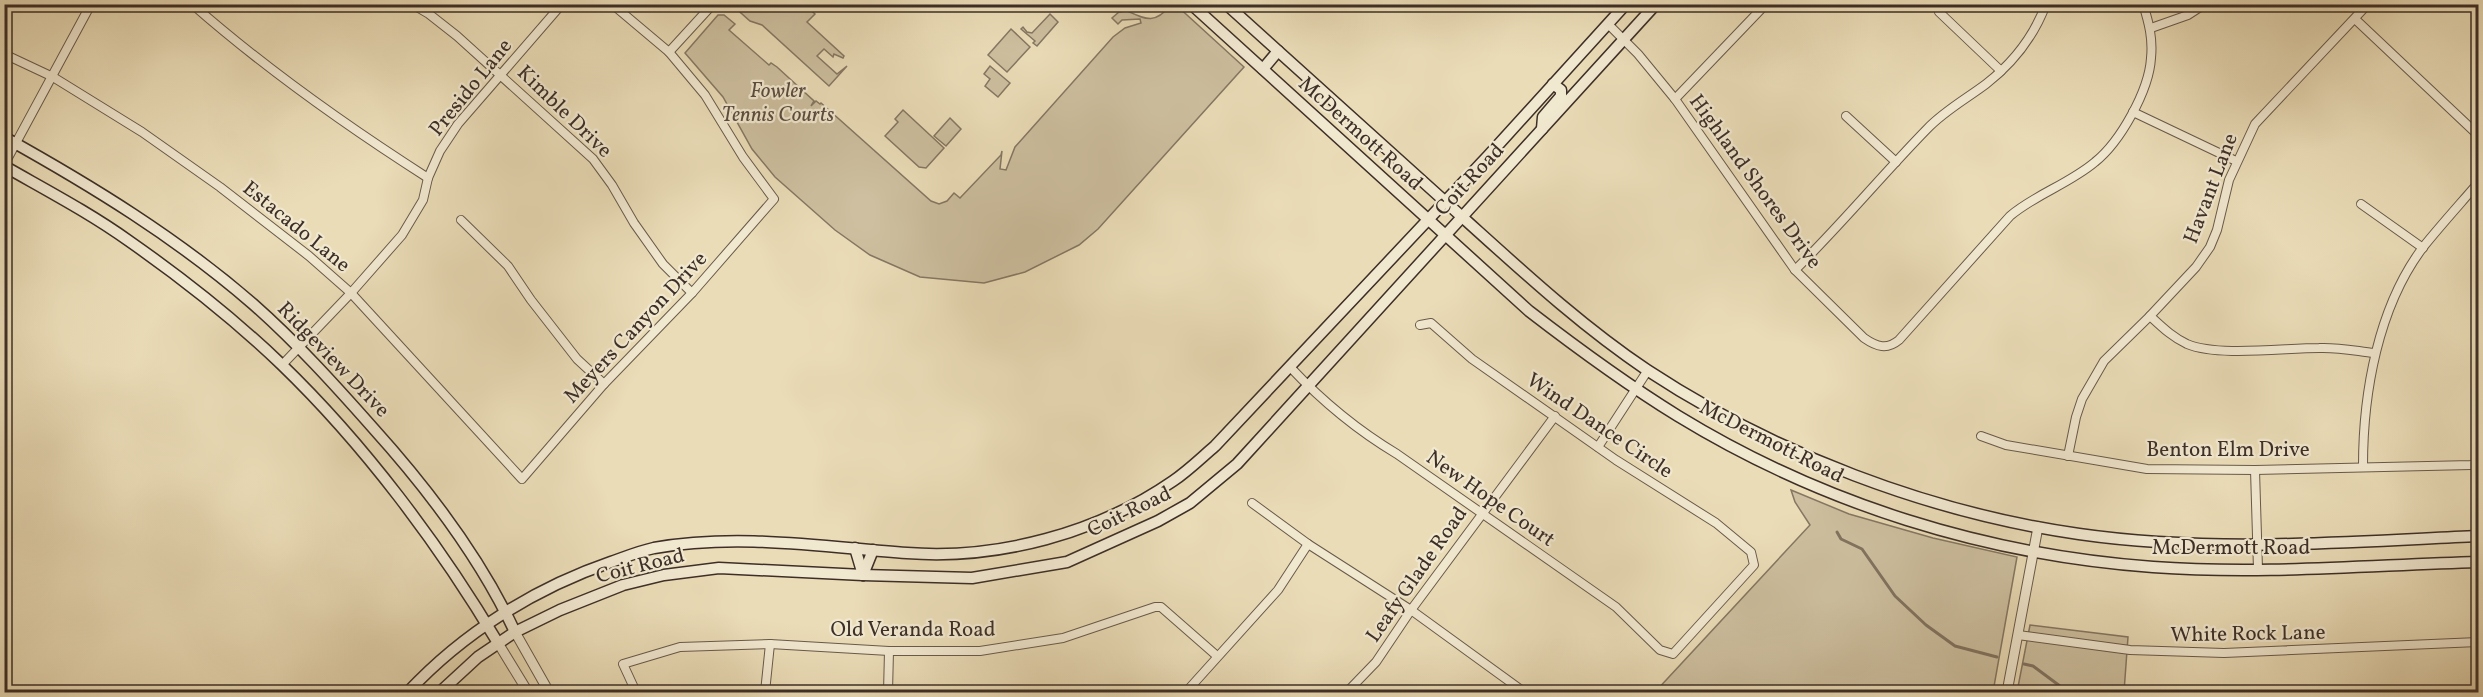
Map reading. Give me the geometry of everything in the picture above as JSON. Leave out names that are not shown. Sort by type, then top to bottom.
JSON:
[{"type":"main road","name":"McDermott Road","points":[[1191,4],[1529,311],[1584,353],[1679,417],[1760,461],[1842,498],[1973,539],[2081,560],[2154,567],[2258,569],[2478,562]]},
{"type":"main road","name":"McDermott Road","points":[[1226,4],[1543,290],[1648,370],[1688,395],[1766,437],[1853,474],[1972,512],[2080,535],[2190,544],[2258,545],[2478,536]]},
{"type":"main road","name":"Coit Road","points":[[408,693],[487,624],[506,612],[591,569],[653,548],[747,540],[933,554],[999,548],[1061,533],[1126,509],[1174,481],[1192,467],[1291,368],[1626,4]]},
{"type":"main road","name":"Coit Road","points":[[440,693],[469,664],[515,632],[560,610],[622,585],[719,568],[972,578],[1067,562],[1190,503],[1237,464],[1444,234],[1656,4]]},
{"type":"main road","points":[[1263,69],[1278,51]]},
{"type":"main road","points":[[1542,129],[1543,117],[1561,96],[1561,90],[1553,84]]},
{"type":"main road","name":"Ridgeview Drive","points":[[4,137],[92,187],[150,225],[253,304],[298,347],[403,462],[438,507],[478,565],[515,632]]},
{"type":"main road","name":"Ridgeview Drive","points":[[4,166],[128,240],[210,302],[282,365],[360,450],[445,558],[498,643]]},
{"type":"main road","points":[[855,548],[863,575]]},
{"type":"main road","points":[[863,575],[873,550]]},
{"type":"street","points":[[4,166],[91,4]]},
{"type":"street","points":[[192,4],[225,33],[345,125],[428,178]]},
{"type":"street","name":"Kimble Drive","points":[[412,4],[457,36],[593,159],[663,264],[692,293]]},
{"type":"street","name":"Presido Lane","points":[[282,365],[351,293],[402,235],[423,200],[428,178],[440,151],[458,124],[562,4]]},
{"type":"street","points":[[612,4],[669,52],[713,4]]},
{"type":"street","points":[[1675,99],[1766,4]]},
{"type":"street","points":[[1795,270],[1825,241],[1929,127],[2001,71],[2026,42],[2046,4]]},
{"type":"street","points":[[2142,4],[2151,28],[2151,57],[2149,73],[2133,112],[2236,161]]},
{"type":"street","points":[[2151,28],[2188,15],[2205,4]]},
{"type":"street","name":"Havant Lane","points":[[2068,456],[2076,417],[2090,383],[2104,361],[2196,267],[2210,247],[2236,161],[2255,124],[2368,4]]},
{"type":"street","points":[[1939,12],[2001,71]]},
{"type":"street","points":[[2355,18],[2478,135]]},
{"type":"street","name":"Highland Shores Drive","points":[[1608,24],[1638,54],[1675,99],[1795,270],[1864,338],[1877,346],[1884,347],[1899,340],[2022,205],[2082,172],[2101,157],[2117,138],[2133,112]]},
{"type":"street","name":"Meyers Canyon Drive","points":[[522,479],[604,384],[692,293],[774,199],[728,134],[705,95],[669,52]]},
{"type":"street","name":"Estacado Lane","points":[[4,54],[53,77],[142,132],[220,187],[309,256],[351,293],[522,479]]},
{"type":"street","points":[[1846,116],[1896,162]]},
{"type":"street","points":[[2363,466],[2364,425],[2374,353],[2390,309],[2423,248],[2478,183]]},
{"type":"street","points":[[2361,204],[2423,248]]},
{"type":"street","points":[[461,220],[508,266],[531,300],[577,358],[604,384]]},
{"type":"street","points":[[2150,316],[2170,334],[2188,344],[2209,350],[2286,350],[2320,347],[2374,353]]},
{"type":"street","name":"Wind Dance Circle","points":[[1420,324],[1431,323],[1472,359],[1598,447],[1716,523],[1751,552],[1754,565],[1673,654]]},
{"type":"street","name":"New Hope Court","points":[[1291,368],[1333,410],[1367,437],[1397,454],[1616,607],[1660,650],[1673,654]]},
{"type":"street","points":[[1598,447],[1648,370]]},
{"type":"street","name":"Leafy Glade Road","points":[[1347,693],[1376,662],[1481,514],[1555,417]]},
{"type":"street","name":"Benton Elm Drive","points":[[1981,436],[2006,445],[2146,469],[2255,470],[2471,465],[2478,462]]},
{"type":"street","points":[[2255,470],[2258,569]]},
{"type":"street","points":[[1252,503],[1308,544],[1411,610],[1524,693]]},
{"type":"street","points":[[2007,693],[2038,527]]},
{"type":"street","points":[[1186,693],[1278,590],[1308,544]]},
{"type":"street","name":"Old Veranda Road","points":[[636,693],[623,664],[680,647],[770,644],[889,651],[980,651],[1063,638],[1148,609],[1161,607],[1217,656]]},
{"type":"street","name":"Ridgeview Drive","points":[[515,632],[549,693]]},
{"type":"street","name":"White Rock Lane","points":[[2018,635],[2130,650],[2224,653],[2478,642]]},
{"type":"street","name":"Ridgeview Drive","points":[[498,643],[528,693]]},
{"type":"street","points":[[765,693],[770,644]]},
{"type":"street","points":[[888,693],[889,651]]},
{"type":"green space","points":[[732,5],[805,5],[815,14],[807,22],[844,56],[843,58],[834,54],[833,57],[824,49],[817,56],[837,74],[847,66],[829,86],[762,25],[750,21]]},
{"type":"green space","name":"Fowler Tennis Courts","points":[[1171,5],[1176,5],[1244,67],[1098,229],[1079,245],[1025,272],[984,283],[920,277],[870,255],[835,230],[775,177],[752,149],[723,97],[685,53],[718,15],[724,15],[735,24],[729,30],[769,65],[771,63],[777,67],[814,101],[811,106],[816,101],[821,103],[931,201],[939,204],[947,201],[954,193],[960,198],[1001,155],[1002,151],[1000,169],[1006,170],[1015,147],[1113,37],[1125,28],[1141,23],[1140,19],[1122,20],[1118,24],[1112,18],[1119,12],[1127,11],[1140,17],[1155,18]]},
{"type":"green space","points":[[1050,14],[1058,22],[1037,46],[1033,43],[1035,41],[1021,29],[1023,27],[1027,32],[1032,33]]},
{"type":"green space","points":[[1011,29],[1030,47],[1007,72],[988,55]]},
{"type":"green space","points":[[990,66],[1010,83],[998,97],[985,86],[990,79],[984,74]]},
{"type":"green space","points":[[903,110],[944,148],[926,168],[919,167],[885,136],[898,122],[895,119]]},
{"type":"green space","points":[[950,118],[961,129],[946,146],[934,136]]},
{"type":"green space","points":[[1791,490],[1849,514],[1933,538],[2017,557],[1993,692],[1655,692],[1810,525],[1795,502]]},
{"type":"green space","points":[[2030,625],[2128,637],[2124,692],[2017,692]]},
{"type":"waterway","points":[[1837,532],[1841,539],[1862,549],[1895,596],[1926,625],[1955,646],[1997,657]]},
{"type":"waterway","points":[[2024,664],[2033,666],[2068,692]]}]
